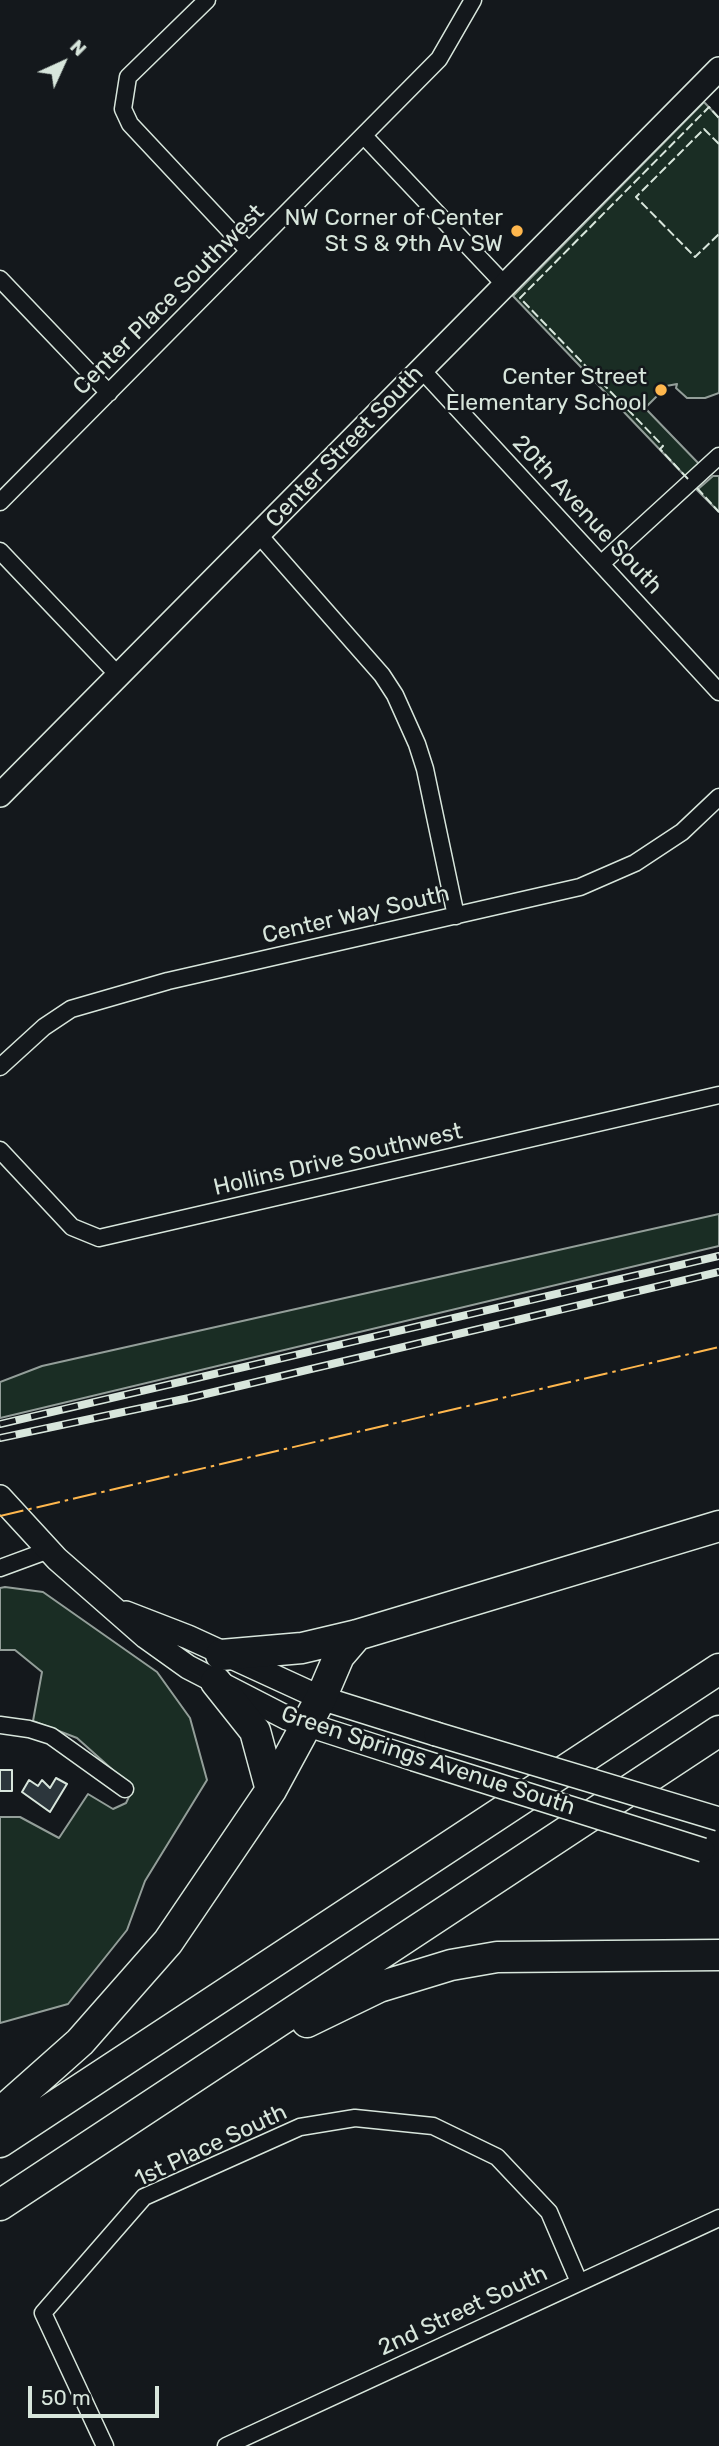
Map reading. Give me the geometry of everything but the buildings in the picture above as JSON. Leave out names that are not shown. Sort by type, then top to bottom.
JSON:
[{"type":"highway","points":[[271,1790],[255,1731],[219,1668],[357,1635],[719,1526]]},
{"type":"highway","points":[[0,2113],[80,2042],[168,1942],[271,1790],[321,1698],[339,1656],[357,1635]]},
{"type":"highway","points":[[0,2142],[719,1669]]},
{"type":"highway","points":[[0,2205],[719,1731]]},
{"type":"highway","points":[[203,2073],[379,1987],[451,1965],[497,1957],[719,1955]]},
{"type":"main road","name":"Center Street South","points":[[0,795],[719,69]]},
{"type":"main road","name":"Green Springs Avenue South","points":[[0,1497],[49,1550],[146,1637],[188,1667],[219,1668],[719,1819]]},
{"type":"main road","name":"Green Springs Avenue South","points":[[219,1668],[307,1725],[711,1853]]},
{"type":"street","points":[[207,0],[128,77],[122,109],[130,124],[249,251]]},
{"type":"street","name":"Center Place Southwest","points":[[0,502],[365,137],[439,59],[473,0]]},
{"type":"street","points":[[365,137],[505,285]]},
{"type":"street","points":[[0,279],[109,393]]},
{"type":"street","name":"20th Avenue South","points":[[421,369],[719,692]]},
{"type":"street","points":[[602,563],[719,456]]},
{"type":"street","points":[[259,535],[382,676],[395,695],[418,744],[425,769],[456,916]]},
{"type":"street","points":[[0,551],[119,677]]},
{"type":"street","name":"Center Way South","points":[[0,1067],[44,1027],[71,1009],[168,981],[580,887],[635,863],[681,832],[719,797]]},
{"type":"street","name":"Hollins Drive Southwest","points":[[0,1150],[72,1227],[99,1238],[719,1094]]},
{"type":"street","points":[[0,1568],[49,1550]]},
{"type":"street","points":[[0,1725],[29,1729],[51,1736],[125,1789]]},
{"type":"street","name":"1st Place South","points":[[105,2446],[43,2313],[144,2197],[300,2127],[355,2118],[433,2126],[497,2157],[549,2212],[579,2282]]},
{"type":"street","name":"2nd Street South","points":[[226,2446],[719,2218]]},
{"type":"green space","name":"Center Street Elementary School","points":[[704,102],[719,118],[719,393],[705,398],[687,398],[676,388],[677,384],[661,387],[663,390],[645,408],[702,467],[687,478],[513,296]]},
{"type":"green space","points":[[713,476],[719,476],[719,512],[697,490]]},
{"type":"green space","points":[[719,1214],[719,1246],[0,1418],[0,1382],[42,1366]]},
{"type":"green space","points":[[0,1588],[43,1592],[157,1672],[190,1718],[207,1780],[145,1881],[127,1930],[68,2004],[0,2023],[0,1817],[20,1817],[59,1838],[88,1794],[113,1809],[126,1803],[133,1788],[77,1738],[33,1721],[42,1672],[15,1650],[0,1650]]},
{"type":"railway","points":[[0,1424],[719,1256]]},
{"type":"railway","points":[[0,1438],[189,1398],[719,1272]]},
{"type":"fence","points":[[688,479],[660,449],[663,446],[520,298],[709,107],[719,118]]},
{"type":"fence","points":[[719,144],[704,129],[636,197],[695,257],[719,234]]},
{"type":"fence","points":[[697,488],[719,512]]},
{"type":"power","points":[[0,1516],[719,1347]]},
{"type":"place","name":"NW Corner of Center St S & 9th Av SW","points":[[517,231]]},
{"type":"place","name":"Center Street Elementary School","points":[[661,390]]}]
